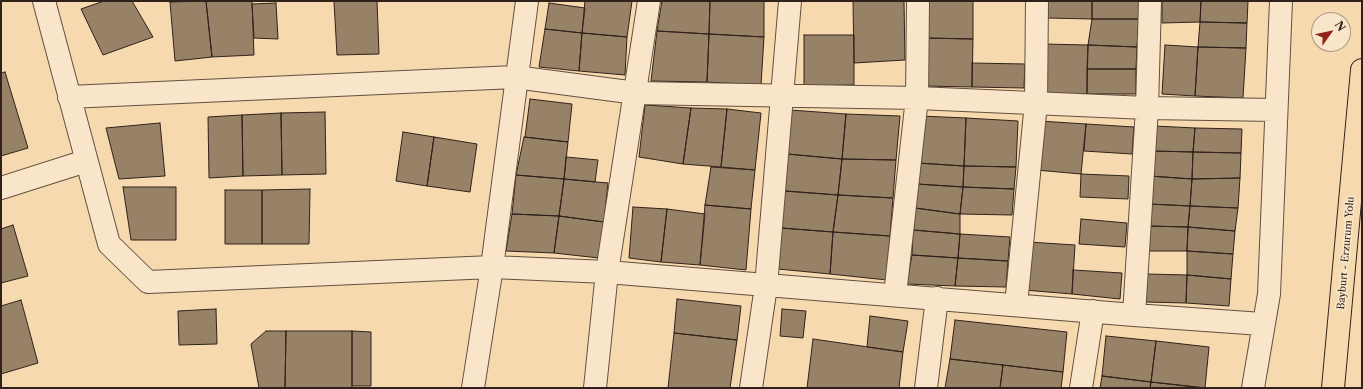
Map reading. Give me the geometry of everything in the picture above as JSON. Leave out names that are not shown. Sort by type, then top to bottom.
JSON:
[{"type":"highway","name":"Bayburt - Erzurum Yolu","points":[[1333,388],[1362,70]]},
{"type":"street","points":[[44,1],[109,244],[148,282],[492,267],[607,272],[766,286],[1262,324]]},
{"type":"street","points":[[473,388],[492,267],[527,1]]},
{"type":"street","points":[[595,388],[607,272],[636,93],[649,1]]},
{"type":"street","points":[[750,388],[766,286],[790,1]]},
{"type":"street","points":[[895,295],[916,98],[918,1]]},
{"type":"street","points":[[1016,305],[1036,103],[1037,1]]},
{"type":"street","points":[[1134,315],[1148,108],[1150,1]]},
{"type":"street","points":[[1252,388],[1262,324],[1269,294],[1281,1]]},
{"type":"street","points":[[69,97],[516,77],[636,93],[782,97],[916,98],[1148,108],[1276,110]]},
{"type":"street","points":[[1,188],[86,161]]},
{"type":"street","points":[[926,388],[937,298]]},
{"type":"street","points":[[1081,388],[1094,311]]},
{"type":"building","points":[[104,1],[132,1],[153,37],[103,55],[81,9]]},
{"type":"building","points":[[206,1],[212,57],[175,61],[170,2]]},
{"type":"building","points":[[206,1],[252,1],[254,55],[212,57]]},
{"type":"building","points":[[334,1],[377,1],[379,54],[337,55]]},
{"type":"building","points":[[585,1],[632,1],[627,37],[582,33]]},
{"type":"building","points":[[662,1],[710,1],[709,34],[657,31]]},
{"type":"building","points":[[710,1],[764,1],[764,37],[709,34]]},
{"type":"building","points":[[853,1],[904,1],[905,60],[854,63]]},
{"type":"building","points":[[925,1],[973,1],[973,39],[925,38]]},
{"type":"building","points":[[1048,1],[1092,1],[1092,19],[1048,18]]},
{"type":"building","points":[[1092,1],[1139,1],[1139,19],[1092,19]]},
{"type":"building","points":[[1162,1],[1201,1],[1200,22],[1162,23]]},
{"type":"building","points":[[1201,1],[1248,1],[1247,23],[1200,22]]},
{"type":"building","points":[[276,3],[278,39],[254,38],[252,4]]},
{"type":"building","points":[[549,3],[585,8],[582,33],[545,29]]},
{"type":"building","points":[[1092,19],[1139,19],[1137,47],[1088,45]]},
{"type":"building","points":[[1200,22],[1247,23],[1246,48],[1198,47]]},
{"type":"building","points":[[545,29],[582,33],[579,71],[539,67]]},
{"type":"building","points":[[657,31],[709,34],[707,82],[651,81]]},
{"type":"building","points":[[582,33],[627,37],[625,75],[579,71]]},
{"type":"building","points":[[709,34],[764,37],[761,85],[707,82]]},
{"type":"building","points":[[804,35],[854,35],[854,85],[804,86]]},
{"type":"building","points":[[925,38],[973,39],[972,87],[924,86]]},
{"type":"building","points":[[1043,44],[1088,45],[1087,94],[1043,93]]},
{"type":"building","points":[[1088,45],[1137,47],[1136,69],[1087,69]]},
{"type":"building","points":[[1165,45],[1198,47],[1195,96],[1162,94]]},
{"type":"building","points":[[1198,47],[1246,48],[1243,98],[1195,96]]},
{"type":"building","points":[[972,63],[1025,64],[1024,88],[972,87]]},
{"type":"building","points":[[1087,69],[1136,69],[1136,94],[1087,94]]},
{"type":"building","points":[[5,72],[28,148],[1,156],[1,73]]},
{"type":"building","points":[[530,99],[572,104],[568,142],[525,137]]},
{"type":"building","points":[[645,105],[691,108],[683,164],[639,157]]},
{"type":"building","points":[[691,108],[727,109],[721,167],[683,164]]},
{"type":"building","points":[[727,109],[761,113],[755,170],[721,167]]},
{"type":"building","points":[[790,110],[846,114],[842,159],[787,154]]},
{"type":"building","points":[[325,112],[326,174],[282,175],[281,113]]},
{"type":"building","points":[[281,113],[282,175],[243,176],[242,115]]},
{"type":"building","points":[[846,114],[900,116],[896,160],[842,159]]},
{"type":"building","points":[[242,115],[243,176],[209,178],[208,117]]},
{"type":"building","points":[[921,116],[966,118],[964,166],[918,163]]},
{"type":"building","points":[[966,118],[1018,121],[1016,167],[964,166]]},
{"type":"building","points":[[1039,121],[1086,124],[1081,174],[1036,170]]},
{"type":"building","points":[[160,123],[165,176],[119,179],[106,128]]},
{"type":"building","points":[[1086,124],[1134,127],[1132,154],[1084,151]]},
{"type":"building","points":[[1155,126],[1195,128],[1193,152],[1153,151]]},
{"type":"building","points":[[1195,128],[1242,129],[1241,153],[1193,152]]},
{"type":"building","points":[[403,132],[434,137],[427,186],[396,181]]},
{"type":"building","points":[[434,137],[477,144],[470,192],[427,186]]},
{"type":"building","points":[[524,137],[568,142],[564,179],[516,175]]},
{"type":"building","points":[[1153,151],[1193,152],[1192,179],[1150,176]]},
{"type":"building","points":[[1193,152],[1241,153],[1240,178],[1192,179]]},
{"type":"building","points":[[787,154],[842,159],[838,195],[785,191]]},
{"type":"building","points":[[566,157],[598,160],[595,182],[564,179]]},
{"type":"building","points":[[842,159],[896,160],[893,198],[838,195]]},
{"type":"building","points":[[918,163],[964,166],[963,187],[917,184]]},
{"type":"building","points":[[964,166],[1016,167],[1014,189],[963,187]]},
{"type":"building","points":[[711,167],[755,170],[751,209],[705,205]]},
{"type":"building","points":[[1081,174],[1129,176],[1128,199],[1080,197]]},
{"type":"building","points":[[516,175],[564,179],[559,216],[512,214]]},
{"type":"building","points":[[1150,176],[1192,179],[1190,206],[1149,204]]},
{"type":"building","points":[[1240,178],[1238,208],[1190,206],[1192,179]]},
{"type":"building","points":[[564,179],[608,183],[604,222],[559,216]]},
{"type":"building","points":[[917,184],[963,187],[960,214],[915,208]]},
{"type":"building","points":[[123,187],[176,187],[176,240],[131,240]]},
{"type":"building","points":[[963,187],[1014,189],[1012,215],[960,214]]},
{"type":"building","points":[[310,189],[309,244],[262,244],[262,190]]},
{"type":"building","points":[[225,190],[262,190],[262,244],[225,244]]},
{"type":"building","points":[[785,191],[838,195],[833,232],[781,228]]},
{"type":"building","points":[[838,195],[893,198],[890,236],[833,232]]},
{"type":"building","points":[[1149,204],[1190,206],[1188,227],[1147,226]]},
{"type":"building","points":[[705,205],[751,209],[746,270],[700,265]]},
{"type":"building","points":[[1190,206],[1238,208],[1235,231],[1188,227]]},
{"type":"building","points":[[633,207],[667,209],[661,262],[629,258]]},
{"type":"building","points":[[915,208],[960,214],[960,234],[913,230]]},
{"type":"building","points":[[667,209],[705,214],[700,265],[661,262]]},
{"type":"building","points":[[512,214],[559,216],[554,253],[506,251]]},
{"type":"building","points":[[559,216],[604,222],[599,258],[554,253]]},
{"type":"building","points":[[1081,219],[1127,223],[1125,247],[1079,244]]},
{"type":"building","points":[[13,225],[28,276],[1,283],[1,229]]},
{"type":"building","points":[[1147,226],[1188,227],[1187,251],[1147,251]]},
{"type":"building","points":[[1188,227],[1235,231],[1233,254],[1187,251]]},
{"type":"building","points":[[781,228],[833,232],[830,274],[778,269]]},
{"type":"building","points":[[913,230],[960,234],[958,258],[912,255]]},
{"type":"building","points":[[833,232],[890,236],[887,280],[830,274]]},
{"type":"building","points":[[960,234],[1010,237],[1008,261],[958,258]]},
{"type":"building","points":[[1028,242],[1075,245],[1072,294],[1024,290]]},
{"type":"building","points":[[1187,251],[1233,254],[1231,279],[1187,275]]},
{"type":"building","points":[[912,255],[958,258],[955,286],[907,284]]},
{"type":"building","points":[[958,258],[1008,261],[1006,287],[955,286]]},
{"type":"building","points":[[1073,270],[1122,273],[1120,299],[1072,294]]},
{"type":"building","points":[[1147,274],[1187,275],[1186,303],[1146,302]]},
{"type":"building","points":[[1187,275],[1231,279],[1229,306],[1186,303]]},
{"type":"building","points":[[677,299],[741,306],[737,340],[674,333]]},
{"type":"building","points":[[21,300],[38,363],[1,374],[1,306]]},
{"type":"building","points":[[216,309],[217,344],[179,345],[178,311]]},
{"type":"building","points":[[782,309],[806,311],[803,338],[780,336]]},
{"type":"building","points":[[870,316],[908,321],[903,352],[867,347]]},
{"type":"building","points":[[955,320],[1067,332],[1063,372],[950,359]]},
{"type":"building","points":[[266,331],[286,331],[285,388],[259,388],[251,344]]},
{"type":"building","points":[[286,331],[352,331],[352,388],[285,388]]},
{"type":"building","points":[[352,331],[371,332],[371,386],[352,386]]},
{"type":"building","points":[[674,333],[737,340],[730,388],[668,388]]},
{"type":"building","points":[[1106,336],[1156,341],[1151,382],[1102,376]]},
{"type":"building","points":[[813,339],[903,352],[899,388],[807,388]]},
{"type":"building","points":[[1156,341],[1209,347],[1205,388],[1151,382]]},
{"type":"building","points":[[950,359],[1003,365],[1000,388],[945,388]]},
{"type":"building","points":[[1003,365],[1063,372],[1061,388],[1000,388]]},
{"type":"building","points":[[1102,376],[1151,382],[1150,388],[1100,388]]},
{"type":"building","points":[[1151,382],[1205,388],[1150,388]]}]
